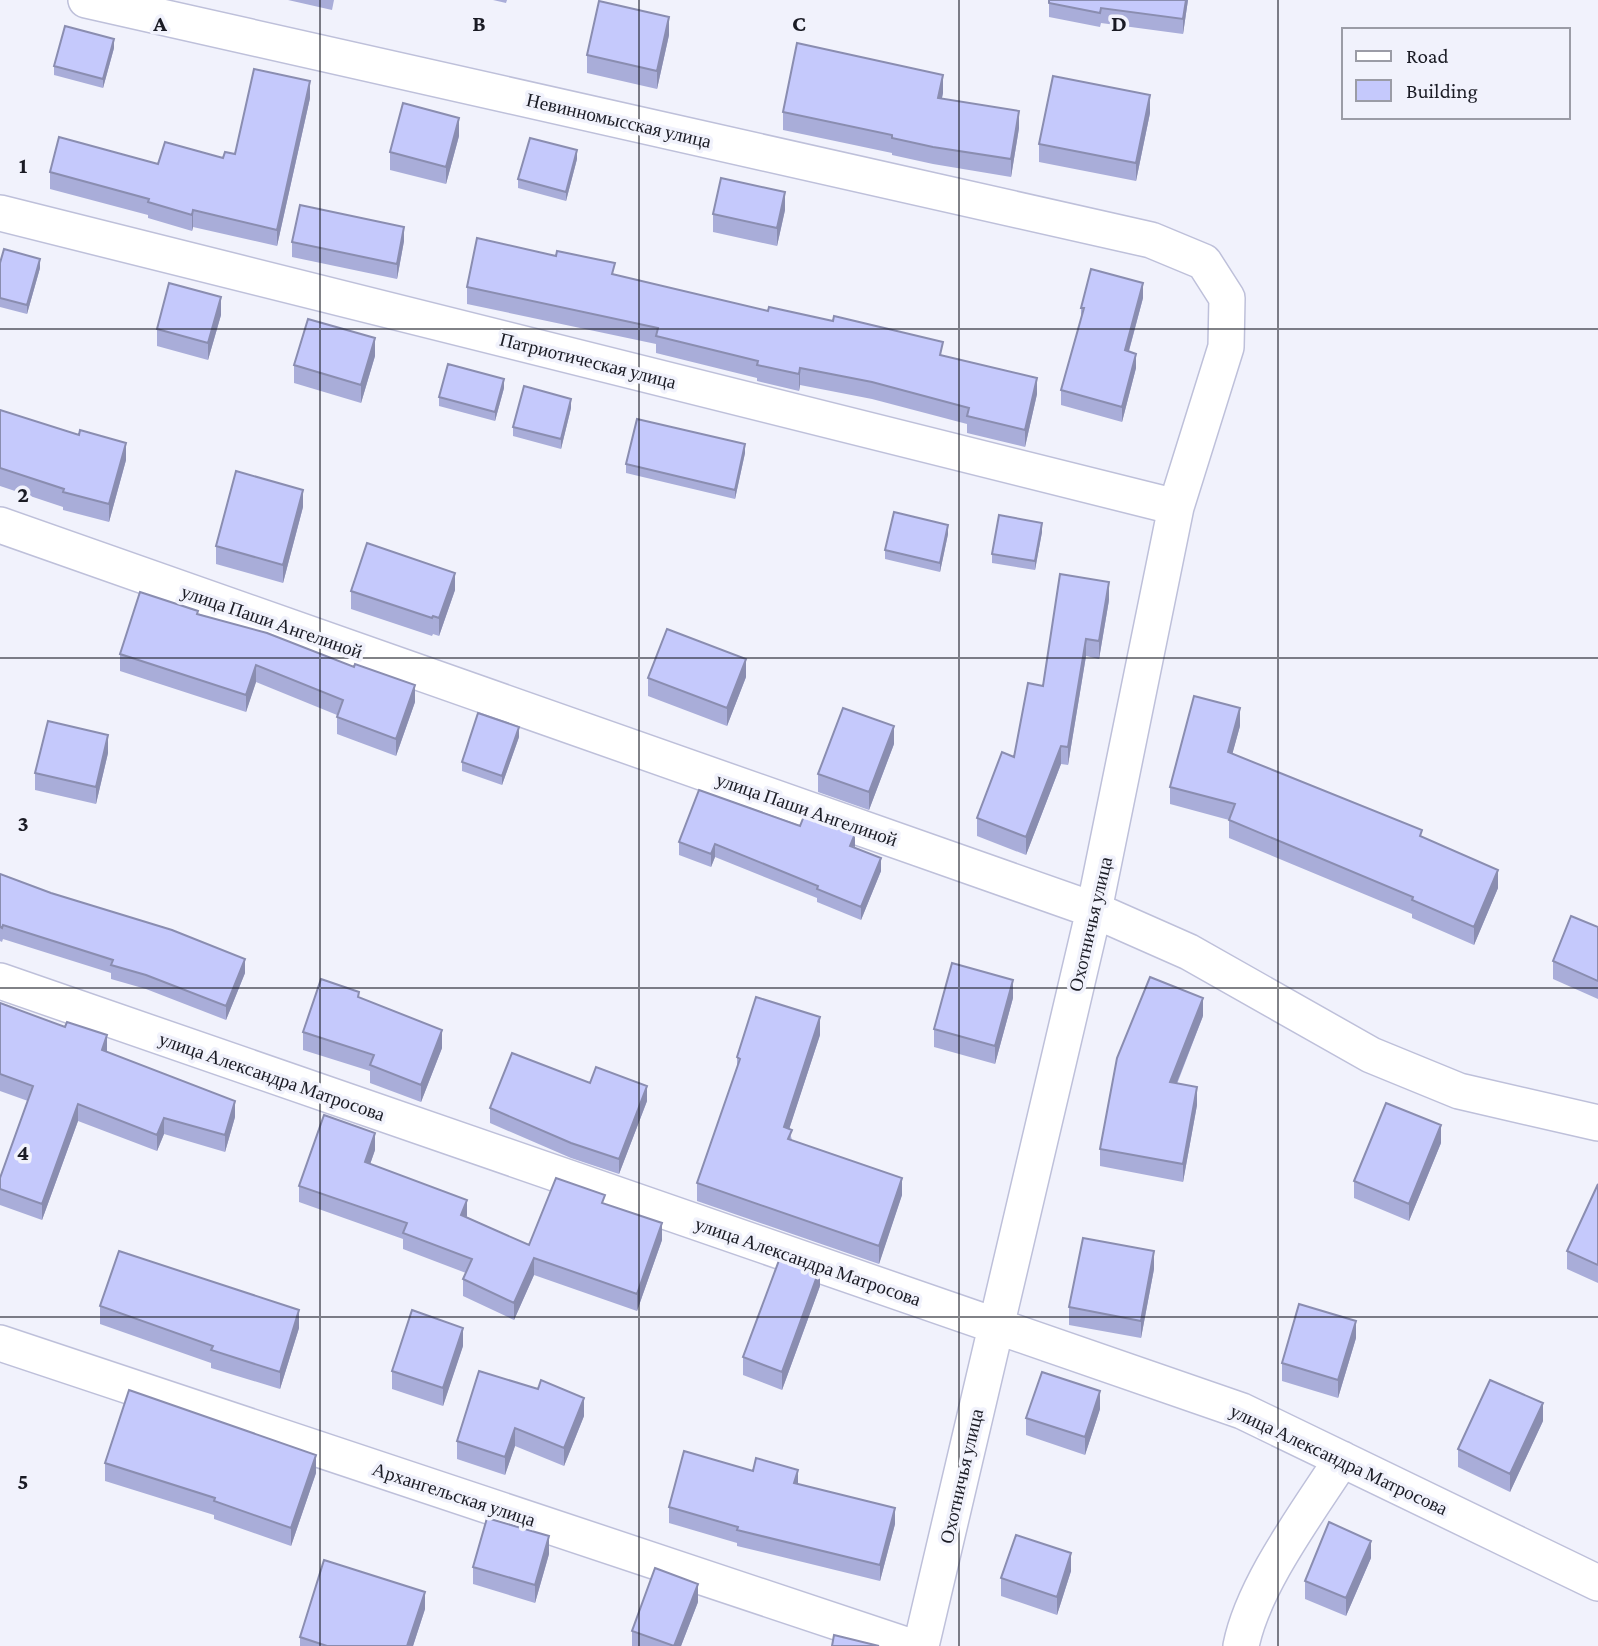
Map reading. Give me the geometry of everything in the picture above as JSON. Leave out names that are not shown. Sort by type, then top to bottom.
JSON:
[{"type":"street","name":"Невинномысская улица","points":[[86,0],[1152,240]]},
{"type":"street","name":"Патриотическая улица","points":[[0,213],[1176,507]]},
{"type":"street","name":"Охотничья улица","points":[[921,1646],[1094,910],[1176,507],[1226,347],[1227,298],[1204,262],[1152,240]]},
{"type":"street","name":"улица Паши Ангелиной","points":[[0,525],[1094,910],[1189,952],[1371,1055],[1460,1091],[1598,1123]]},
{"type":"street","name":"улица Александра Матросова","points":[[0,981],[1242,1411],[1598,1583]]},
{"type":"street","name":"Архангельская улица","points":[[0,1343],[909,1646]]},
{"type":"street","points":[[1241,1646],[1246,1621],[1275,1567],[1342,1459]]},
{"type":"building","points":[[1049,0],[1186,0],[1183,19],[1101,8],[1100,13],[1049,3]]},
{"type":"building","points":[[599,1],[669,17],[657,71],[587,55]]},
{"type":"building","points":[[65,26],[114,39],[103,79],[54,66]]},
{"type":"building","points":[[797,43],[943,75],[938,98],[1019,111],[1011,159],[933,147],[892,138],[892,135],[783,112]]},
{"type":"building","points":[[254,69],[310,81],[277,230],[193,210],[192,215],[148,202],[149,199],[50,172],[59,137],[158,164],[165,142],[223,158],[225,152],[235,154]]},
{"type":"building","points":[[1053,76],[1150,95],[1136,163],[1039,144]]},
{"type":"building","points":[[403,103],[459,118],[446,167],[390,152]]},
{"type":"building","points":[[530,138],[577,150],[566,192],[518,179]]},
{"type":"building","points":[[721,178],[785,192],[777,228],[713,214]]},
{"type":"building","points":[[300,205],[404,227],[397,264],[292,242]]},
{"type":"building","points":[[477,238],[556,256],[557,251],[615,263],[612,274],[768,311],[769,307],[833,321],[834,316],[943,342],[940,355],[1037,378],[1025,430],[967,416],[969,408],[872,382],[800,368],[799,374],[757,365],[758,361],[656,336],[658,328],[467,287]]},
{"type":"building","points":[[4,249],[40,259],[27,305],[0,298],[0,263]]},
{"type":"building","points":[[1091,269],[1143,283],[1125,350],[1136,354],[1122,407],[1061,390],[1084,308],[1081,308]]},
{"type":"building","points":[[169,283],[221,297],[208,343],[157,329]]},
{"type":"building","points":[[308,319],[375,338],[361,385],[294,365]]},
{"type":"building","points":[[448,364],[504,379],[495,412],[439,397]]},
{"type":"building","points":[[524,386],[571,399],[561,439],[513,427]]},
{"type":"building","points":[[0,410],[79,435],[80,430],[126,443],[109,504],[63,492],[64,489],[0,468]]},
{"type":"building","points":[[637,419],[745,444],[735,490],[626,464]]},
{"type":"building","points":[[236,471],[303,490],[283,565],[216,546]]},
{"type":"building","points":[[894,512],[948,525],[940,563],[885,550]]},
{"type":"building","points":[[999,515],[1042,523],[1035,561],[992,554]]},
{"type":"building","points":[[367,543],[455,573],[439,618],[351,591]]},
{"type":"building","points":[[1060,574],[1109,582],[1099,641],[1086,639],[1068,747],[1061,746],[1026,837],[977,818],[1002,752],[1014,757],[1028,683],[1043,686]]},
{"type":"building","points":[[140,592],[198,611],[197,614],[267,633],[354,667],[355,664],[415,685],[396,739],[337,717],[343,700],[256,665],[246,695],[120,654]]},
{"type":"building","points":[[667,629],[746,659],[727,708],[648,678]]},
{"type":"building","points":[[1194,696],[1240,708],[1228,752],[1422,830],[1420,836],[1498,870],[1474,927],[1412,900],[1413,897],[1229,820],[1235,804],[1170,787]]},
{"type":"building","points":[[843,708],[894,726],[869,792],[818,774]]},
{"type":"building","points":[[478,713],[519,727],[502,776],[462,762]]},
{"type":"building","points":[[48,721],[108,735],[96,787],[35,773]]},
{"type":"building","points":[[699,790],[800,826],[804,816],[855,834],[850,846],[881,858],[861,907],[817,889],[818,886],[715,844],[711,854],[679,842]]},
{"type":"building","points":[[0,874],[51,893],[172,930],[245,959],[226,1006],[146,975],[111,965],[113,960],[3,925],[0,927]]},
{"type":"building","points":[[1571,916],[1598,927],[1598,981],[1553,961]]},
{"type":"building","points":[[952,963],[1013,980],[995,1046],[934,1029]]},
{"type":"building","points":[[1150,977],[1203,998],[1170,1082],[1197,1087],[1183,1164],[1100,1149],[1117,1058]]},
{"type":"building","points":[[321,979],[359,992],[358,997],[442,1030],[421,1085],[370,1065],[374,1055],[303,1032]]},
{"type":"building","points":[[756,997],[820,1017],[784,1127],[792,1130],[788,1139],[902,1178],[879,1246],[697,1183],[740,1059],[737,1057]]},
{"type":"building","points":[[0,1003],[65,1027],[67,1022],[107,1035],[102,1050],[235,1101],[225,1135],[164,1118],[157,1135],[78,1104],[42,1204],[0,1189],[0,1178],[33,1086],[0,1074]]},
{"type":"building","points":[[512,1053],[590,1083],[596,1067],[647,1086],[619,1159],[571,1143],[490,1108]]},
{"type":"building","points":[[1386,1103],[1441,1125],[1409,1204],[1354,1181]]},
{"type":"building","points":[[324,1115],[375,1133],[365,1162],[467,1200],[461,1215],[529,1245],[556,1178],[605,1195],[602,1203],[662,1223],[637,1294],[534,1258],[514,1303],[463,1279],[472,1259],[403,1233],[407,1223],[299,1186]]},
{"type":"building","points":[[1598,1184],[1598,1265],[1567,1251]]},
{"type":"building","points":[[1083,1238],[1154,1251],[1141,1321],[1069,1307]]},
{"type":"building","points":[[119,1251],[299,1310],[280,1372],[211,1350],[213,1346],[100,1306]]},
{"type":"building","points":[[781,1255],[820,1268],[782,1372],[743,1357]]},
{"type":"building","points":[[1299,1304],[1356,1321],[1338,1380],[1282,1363]]},
{"type":"building","points":[[412,1310],[463,1328],[443,1388],[392,1371]]},
{"type":"building","points":[[479,1371],[538,1389],[541,1380],[584,1398],[564,1448],[515,1428],[505,1457],[457,1441]]},
{"type":"building","points":[[1042,1372],[1100,1391],[1085,1437],[1026,1418]]},
{"type":"building","points":[[1490,1380],[1543,1403],[1510,1474],[1458,1449]]},
{"type":"building","points":[[129,1390],[316,1455],[291,1528],[214,1501],[215,1498],[105,1463]]},
{"type":"building","points":[[684,1451],[753,1471],[756,1458],[798,1470],[794,1483],[895,1508],[880,1565],[737,1530],[738,1527],[669,1507]]},
{"type":"building","points":[[487,1518],[549,1536],[535,1585],[473,1567]]},
{"type":"building","points":[[1329,1522],[1371,1541],[1346,1598],[1305,1581]]},
{"type":"building","points":[[1016,1535],[1071,1553],[1057,1597],[1001,1578]]},
{"type":"building","points":[[324,1560],[425,1592],[407,1646],[327,1646],[300,1637]]},
{"type":"building","points":[[655,1568],[698,1584],[674,1646],[632,1631]]},
{"type":"building","points":[[834,1635],[879,1646],[832,1646]]}]
